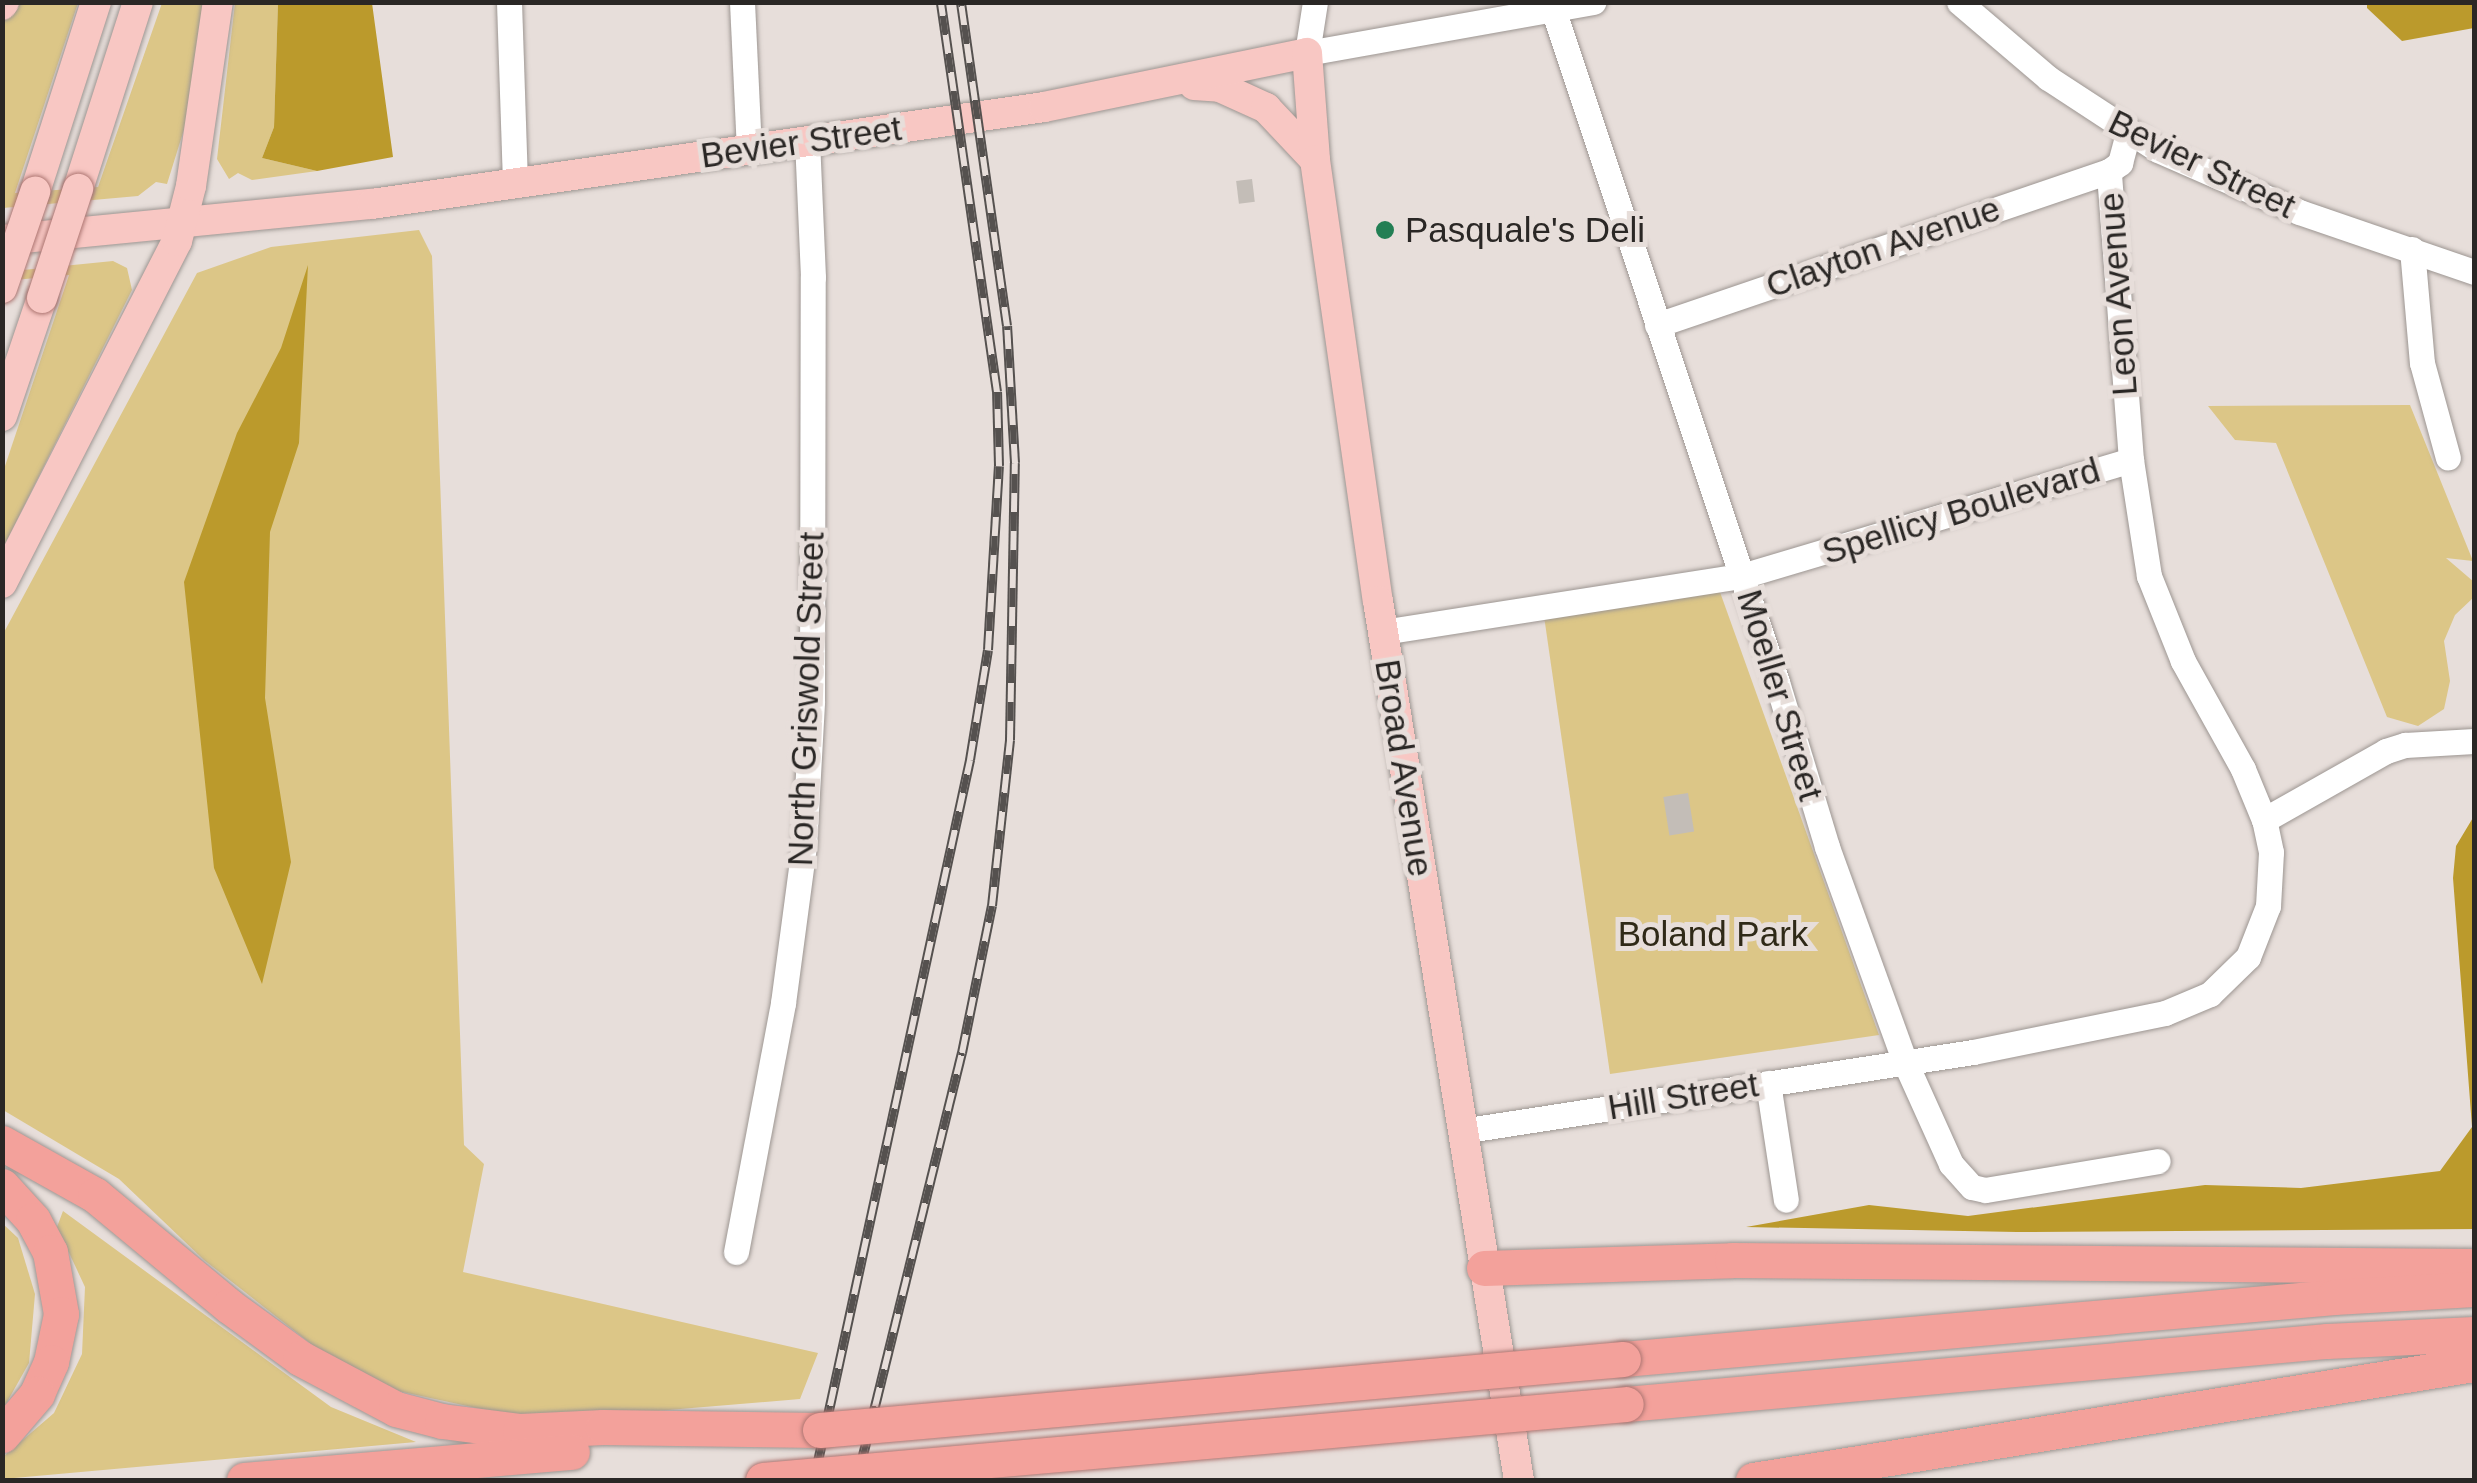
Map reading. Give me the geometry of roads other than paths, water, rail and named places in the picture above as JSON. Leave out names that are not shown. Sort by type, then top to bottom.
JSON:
[{"type":"highway","points":[[2,1143],[95,1195],[252,1324],[327,1376],[376,1401],[417,1416],[468,1426],[593,1439]]},
{"type":"highway","points":[[2,1186],[33,1220],[50,1252],[61,1314],[51,1362],[37,1394],[2,1434]]},
{"type":"highway","points":[[1484,1268],[1713,1260],[2474,1266]]},
{"type":"highway","points":[[244,1480],[593,1439],[820,1430],[2334,1296],[2474,1289]]},
{"type":"highway","points":[[763,1480],[2327,1341],[2474,1334]]},
{"type":"highway","points":[[1753,1480],[2474,1364]]},
{"type":"main road","points":[[2,288],[96,2]]},
{"type":"main road","points":[[2,416],[138,2]]},
{"type":"main road","points":[[2,582],[145,312],[184,223],[218,2]]},
{"type":"main road","name":"Bevier Street","points":[[2,240],[372,204],[749,150],[1156,86],[1307,53]]},
{"type":"main road","name":"Broad Avenue","points":[[1307,53],[1315,160],[1383,632],[1519,1480]]},
{"type":"main road","points":[[1156,86],[1209,86],[1254,101],[1290,131],[1315,160]]},
{"type":"street","points":[[509,2],[515,183]]},
{"type":"street","points":[[742,2],[749,150]]},
{"type":"street","points":[[1307,53],[1316,2]]},
{"type":"street","name":"Bevier Street","points":[[1307,53],[1554,12],[1592,2]]},
{"type":"street","name":"Bevier Street","points":[[1958,2],[2048,78],[2128,134],[2230,184],[2474,272]]},
{"type":"street","name":"Moeller Street","points":[[1554,12],[1742,576],[1827,847],[1905,1062],[1951,1164],[1972,1187],[1985,1190],[2158,1161]]},
{"type":"street","name":"Leon Avenue","points":[[2128,134],[2120,163],[2109,171],[2130,460]]},
{"type":"street","name":"North Griswold Street","points":[[736,1252],[783,1003],[804,846],[812,664],[813,289],[807,140]]},
{"type":"street","name":"Clayton Avenue","points":[[1657,325],[2109,171]]},
{"type":"street","points":[[2412,249],[2422,364],[2448,458]]},
{"type":"street","name":"Spellicy Boulevard","points":[[1383,632],[1742,576],[2130,460],[2150,576],[2163,616],[2243,770],[2264,820],[2272,878],[2259,936],[2248,958],[2210,994],[2165,1012],[1905,1062]]},
{"type":"street","points":[[2264,820],[2404,744],[2474,741]]},
{"type":"street","name":"Hill Street","points":[[1461,1131],[1905,1062]]},
{"type":"street","points":[[1768,1083],[1786,1200]]},
{"type":"railway","points":[[814,1480],[970,760],[988,650],[999,466],[997,392],[941,2]]},
{"type":"railway","points":[[857,1480],[962,1053],[992,906],[1010,740],[1015,463],[1007,326],[961,2]]},
{"type":"place","name":"Pasquale's Deli","points":[[1385,230]]},
{"type":"park label","name":"Boland Park","points":[[1713,934]]}]
